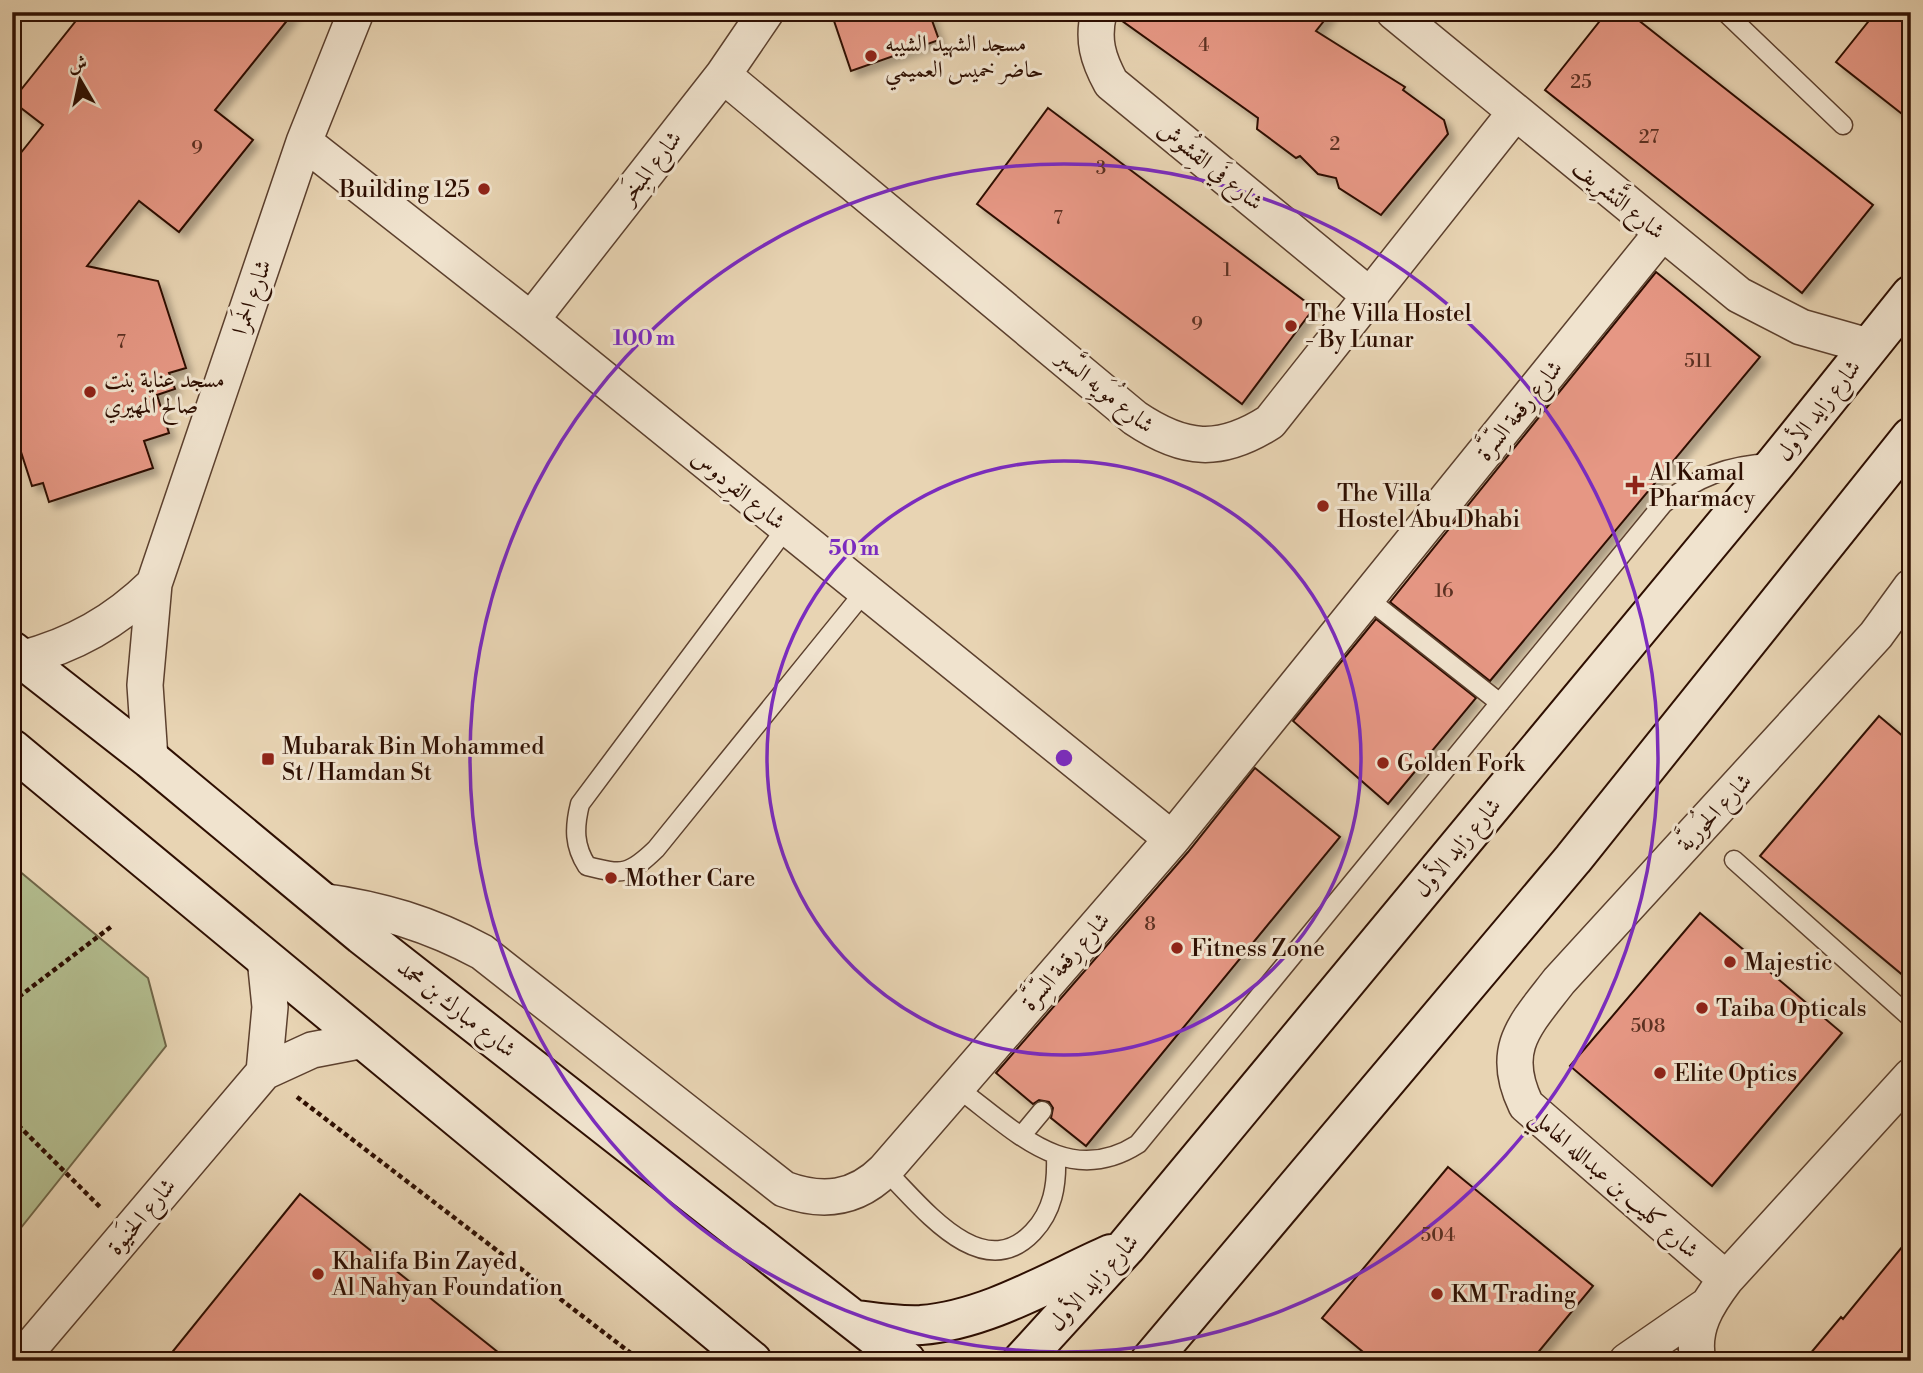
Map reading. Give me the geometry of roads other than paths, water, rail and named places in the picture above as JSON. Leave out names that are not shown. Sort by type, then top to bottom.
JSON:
[{"type":"main road","name":"شارع زايد الأول","points":[[1022,1361],[1126,1247],[1776,463],[1911,295]]},
{"type":"main road","points":[[1152,1359],[1573,859],[1911,437]]},
{"type":"main road","name":"شارع مبارك بن محمد","points":[[17,655],[150,759],[321,901],[906,1361]]},
{"type":"main road","points":[[12,749],[738,1353]]},
{"type":"main road","points":[[857,1320],[898,1325],[953,1320],[1001,1304],[1126,1247]]},
{"type":"street","name":"شارع الحَمرا","points":[[150,759],[145,685],[154,584],[304,142],[356,12]]},
{"type":"street","name":"شارع المِبخَر","points":[[531,320],[723,75],[766,12]]},
{"type":"street","name":"شارع فَي القِشُوش","points":[[1099,12],[1094,30],[1098,59],[1111,83],[1369,295]]},
{"type":"street","name":"شارع التَّشرِيف","points":[[1411,18],[1514,114],[1661,234],[1758,307],[1801,327],[1868,346]]},
{"type":"street","name":"شارع مُوَيِه السَّبر","points":[[723,75],[1135,418],[1159,434],[1187,444],[1217,445],[1245,438],[1270,422],[1514,114]]},
{"type":"street","name":"شارع الفِردوس","points":[[304,142],[531,320],[1172,839]]},
{"type":"street","name":"شارع رِقعة السِّرَّة","points":[[321,901],[405,917],[444,932],[482,952],[784,1189],[804,1196],[826,1199],[861,1189],[885,1170],[1172,839],[1661,234]]},
{"type":"street","points":[[17,655],[82,638],[111,621],[154,584]]},
{"type":"street","name":"شارع الحُوريَّة","points":[[1518,1037],[1559,981],[1876,635],[1911,587]]},
{"type":"street","points":[[264,1072],[270,1007],[265,958]]},
{"type":"street","name":"شارع كليب بن عبدالله الهاملي","points":[[1518,1037],[1513,1060],[1516,1084],[1526,1105],[1726,1279]]},
{"type":"street","name":"شارع الحنَيوة","points":[[19,1361],[264,1072],[312,1050],[364,1040]]},
{"type":"street","points":[[1627,1361],[1705,1307],[1726,1279],[1911,1076]]},
{"type":"street","points":[[1698,1361],[1695,1344],[1705,1307]]},
{"type":"lane","points":[[1726,12],[1843,125]]},
{"type":"lane","points":[[956,1087],[1056,1157],[1078,1162],[1100,1161],[1120,1155],[1138,1143],[1663,504],[1687,485],[1715,471],[1745,464],[1776,463]]},
{"type":"lane","points":[[786,527],[580,804],[575,824],[577,850],[587,866],[620,874],[638,866],[656,849],[865,591]]},
{"type":"lane","points":[[1367,598],[1500,703]]},
{"type":"lane","points":[[1734,860],[1911,1018]]},
{"type":"lane","points":[[1022,1135],[1042,1111]]},
{"type":"lane","points":[[885,1170],[950,1234],[977,1249],[992,1250],[1011,1247],[1027,1238],[1040,1225],[1055,1192],[1056,1157]]},
{"type":"place","name":"مسجد الشهيد الشيبه حاضر خميس العميمي","points":[[871,56]]},
{"type":"place","name":"Building 125","points":[[484,189]]},
{"type":"place","name":"The Villa Hostel - By Lunar","points":[[1291,326]]},
{"type":"place","name":"مسجد عناية بنت صالح المهيري","points":[[90,392]]},
{"type":"place","name":"Al Kamal Pharmacy","points":[[1635,485]]},
{"type":"place","name":"The Villa Hostel Abu Dhabi","points":[[1323,506]]},
{"type":"place","name":"Mubarak Bin Mohammed St / Hamdan St","points":[[268,759]]},
{"type":"place","name":"Golden Fork","points":[[1383,763]]},
{"type":"place","name":"Mother Care","points":[[611,878]]},
{"type":"place","name":"Fitness Zone","points":[[1177,948]]},
{"type":"place","name":"Majestic","points":[[1730,962]]},
{"type":"place","name":"Taiba Opticals","points":[[1702,1008]]},
{"type":"place","name":"Elite Optics","points":[[1660,1073]]},
{"type":"place","name":"Khalifa Bin Zayed Al Nahyan Foundation","points":[[318,1274]]},
{"type":"place","name":"KM Trading","points":[[1437,1294]]}]
